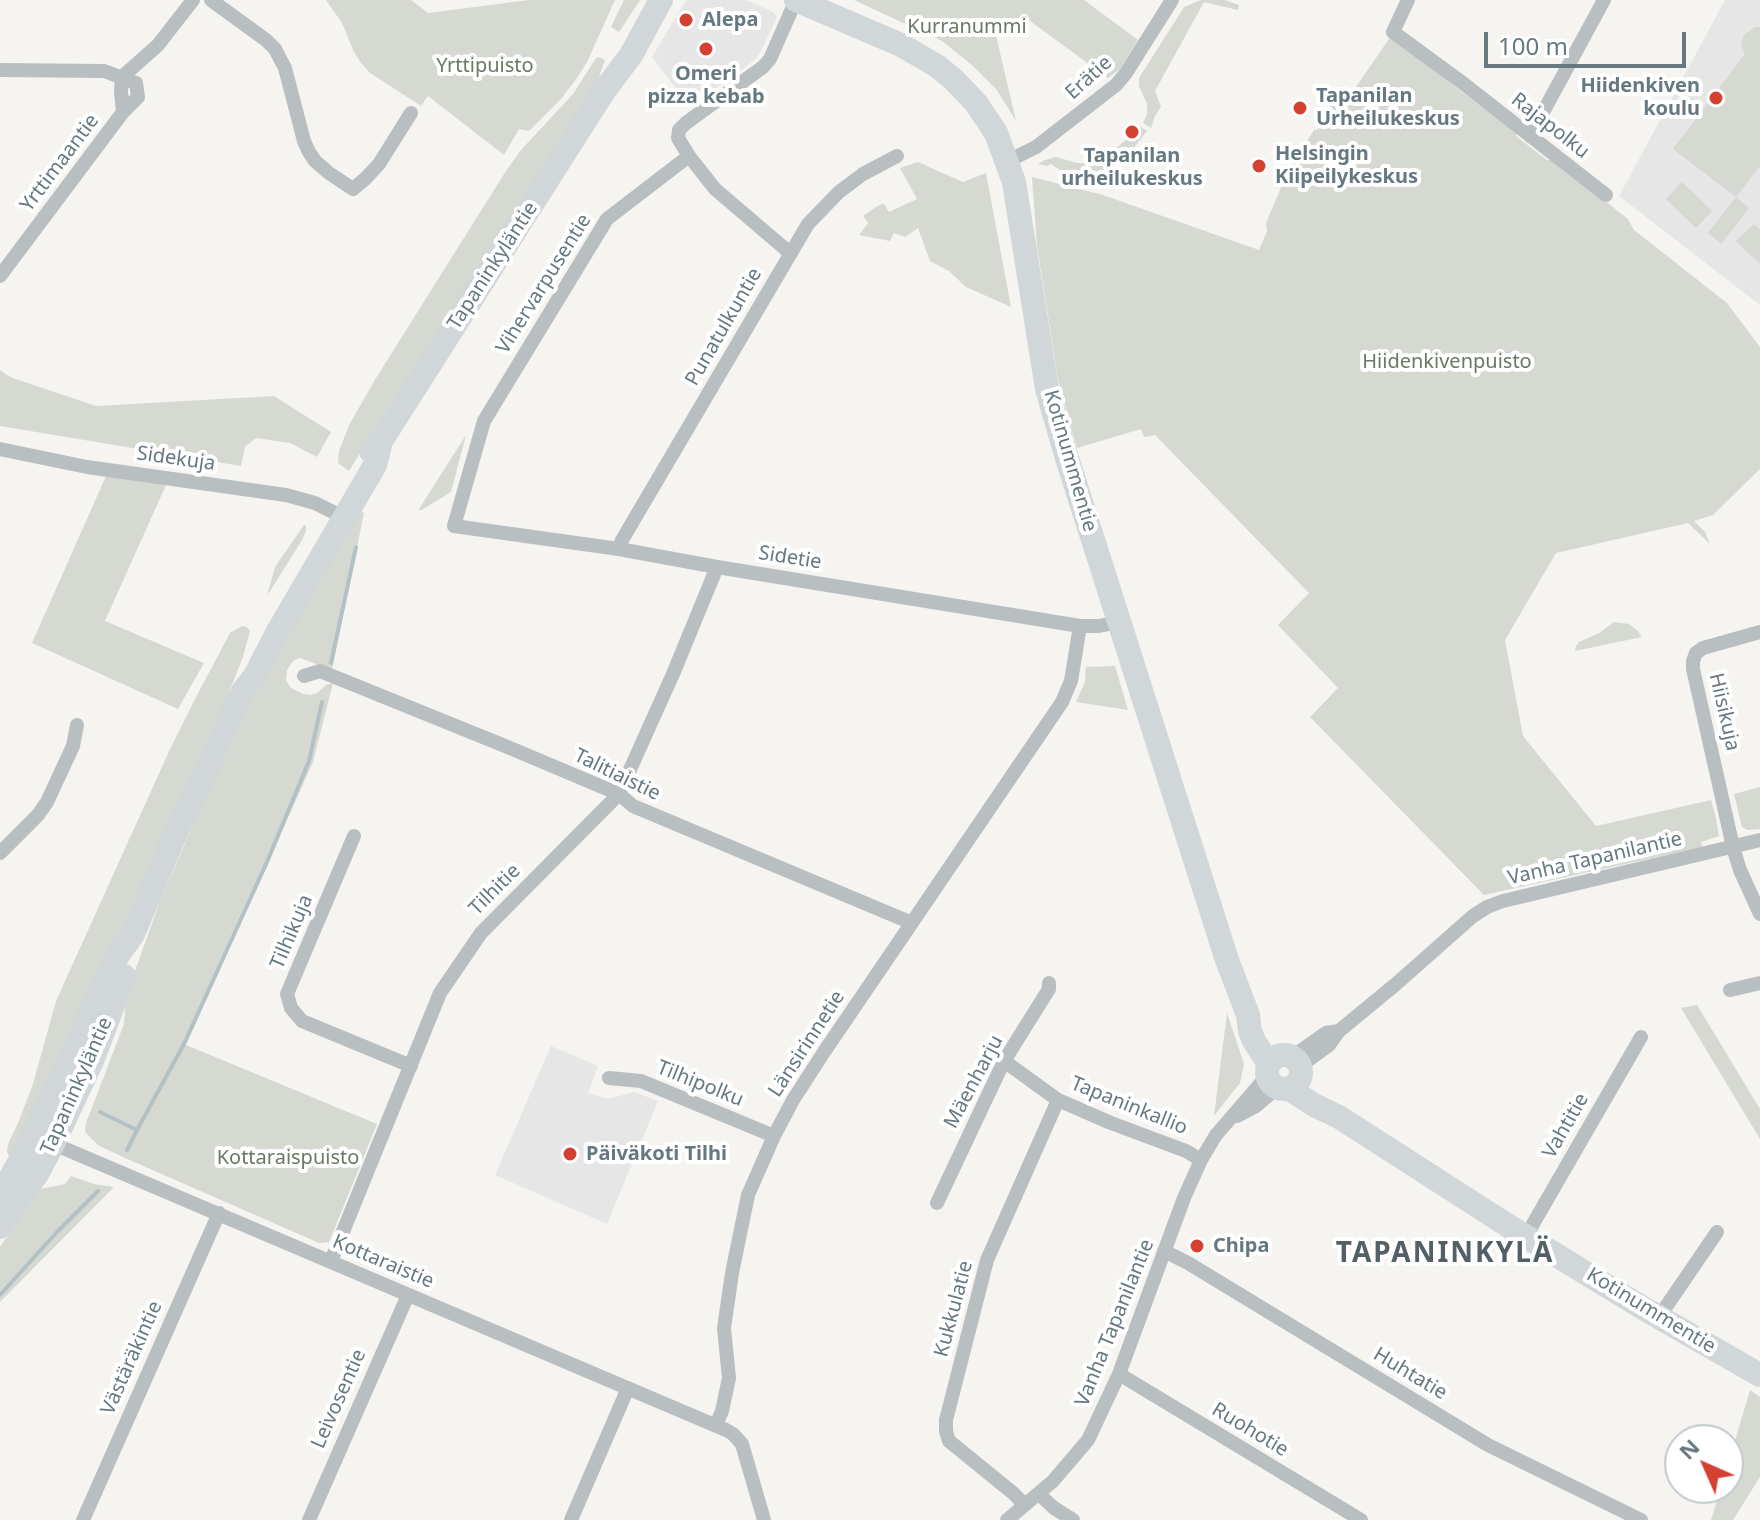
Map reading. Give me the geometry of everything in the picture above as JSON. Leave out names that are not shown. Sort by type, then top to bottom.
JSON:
[{"type":"main road","name":"Tapaninkyläntie","points":[[604,91],[644,0]]},
{"type":"main road","name":"Tapaninkyläntie","points":[[0,1197],[44,1140],[92,1061],[130,960],[133,934],[171,844],[243,691],[255,676],[336,513],[375,465],[381,441],[604,91],[631,55],[661,0]]},
{"type":"main road","name":"Kotinummentie","points":[[796,0],[901,45],[937,66],[976,103],[996,133],[1008,161],[1017,196],[1047,389],[1066,455],[1227,960],[1248,1015],[1284,1072],[1314,1105],[1339,1117],[1659,1317],[1760,1375]]},
{"type":"main road","name":"Tapaninkyläntie","points":[[0,1227],[37,1174],[44,1140]]},
{"type":"street","points":[[0,70],[97,70],[122,77],[158,45],[193,0]]},
{"type":"street","points":[[211,0],[275,49],[285,68],[309,152],[329,173],[353,189],[379,164],[411,113]]},
{"type":"street","points":[[790,253],[715,189],[678,138],[679,130],[686,123],[770,59],[796,0]]},
{"type":"street","name":"Erätie","points":[[1008,161],[1036,147],[1116,85],[1172,0]]},
{"type":"street","name":"Rajapolku","points":[[1408,0],[1393,32],[1606,195]]},
{"type":"street","points":[[1530,136],[1604,0]]},
{"type":"street","name":"Yrttimaantie","points":[[0,276],[123,112],[138,97],[136,83],[122,77]]},
{"type":"street","name":"Vihervarpusentie","points":[[454,526],[484,421],[607,219],[689,156]]},
{"type":"street","name":"Punatulkuntie","points":[[619,549],[808,224],[839,192],[863,174],[897,156]]},
{"type":"street","name":"Sidekuja","points":[[0,449],[87,467],[286,495],[336,513]]},
{"type":"street","name":"Sidetie","points":[[454,526],[619,549],[1080,626],[1119,622]]},
{"type":"street","name":"Tilhitie","points":[[331,1261],[440,993],[481,933],[619,794],[717,567]]},
{"type":"street","name":"Länsirinnetie","points":[[716,1425],[729,1378],[724,1328],[732,1273],[748,1195],[774,1136],[809,1076],[1062,702],[1071,681],[1080,626]]},
{"type":"street","name":"Hiisikuja","points":[[1760,632],[1703,648],[1696,653],[1693,661],[1733,847],[1760,914]]},
{"type":"street","name":"Talitiaistie","points":[[304,676],[320,671],[510,748],[619,794],[633,806],[912,923]]},
{"type":"street","points":[[0,853],[47,802],[73,746],[77,725]]},
{"type":"street","name":"Tilhikuja","points":[[354,836],[287,994],[291,1008],[302,1021],[411,1066]]},
{"type":"street","name":"Vanha Tapanilantie","points":[[1007,1520],[1056,1478],[1087,1441],[1119,1374],[1184,1198],[1201,1160],[1216,1135],[1230,1120],[1284,1072],[1329,1045],[1339,1031],[1487,907],[1760,840]]},
{"type":"street","name":"Mäenharju","points":[[937,1203],[1004,1061],[1049,989],[1049,983]]},
{"type":"street","points":[[1730,990],[1760,983]]},
{"type":"street","name":"Vahtitie","points":[[1526,1236],[1641,1037]]},
{"type":"street","name":"Tapaninkallio","points":[[1004,1061],[1058,1100],[1186,1151],[1201,1160]]},
{"type":"street","name":"Tilhipolku","points":[[609,1078],[641,1081],[774,1136]]},
{"type":"street","name":"Kukkulatie","points":[[1025,1505],[949,1441],[946,1420],[987,1260],[1058,1100]]},
{"type":"street","name":"Kottaraistie","points":[[44,1140],[716,1425]]},
{"type":"street","name":"Västäräkintie","points":[[83,1520],[219,1213]]},
{"type":"street","points":[[1659,1317],[1717,1232]]},
{"type":"street","name":"Huhtatie","points":[[1164,1251],[1488,1445],[1641,1520]]},
{"type":"street","name":"Leivosentie","points":[[309,1520],[408,1295]]},
{"type":"street","name":"Ruohotie","points":[[1119,1374],[1361,1520]]},
{"type":"street","points":[[571,1520],[628,1388]]},
{"type":"street","points":[[716,1425],[733,1434],[742,1444],[764,1520]]},
{"type":"street","points":[[1039,1494],[1073,1520]]},
{"type":"shaded area","points":[[689,0],[746,0],[773,12],[777,17],[760,53],[752,62],[690,107],[652,57]]},
{"type":"shaded area","name":"Hiidenkiven koulu","points":[[1725,0],[1760,0],[1760,305],[1619,196]]},
{"type":"shaded area","name":"Päiväkoti Tilhi","points":[[551,1046],[598,1066],[588,1093],[608,1099],[634,1092],[658,1101],[607,1224],[495,1175]]},
{"type":"green space","name":"Yrttipuisto","points":[[326,0],[411,0],[428,13],[529,0],[615,0],[577,78],[529,131],[519,129],[504,155],[428,96],[421,106],[370,73],[354,52],[342,23]]},
{"type":"green space","points":[[624,0],[640,0],[619,32],[611,27]]},
{"type":"green space","name":"Kurranummi","points":[[854,0],[1084,0],[1138,40],[1120,69],[1108,78],[1026,18],[995,31],[1016,121],[997,90],[942,41]]},
{"type":"green space","points":[[1201,0],[1225,0],[1239,5],[1238,10],[1204,2],[1155,91],[1161,107],[1151,128],[1143,123],[1147,104],[1139,78],[1184,7]]},
{"type":"green space","points":[[1760,27],[1760,166],[1736,197],[1673,149],[1745,54],[1741,45],[1744,35]]},
{"type":"green space","name":"Hiidenkivenpuisto","points":[[1391,36],[1518,133],[1516,136],[1547,160],[1553,160],[1628,219],[1634,230],[1727,303],[1760,347],[1760,469],[1713,515],[1694,521],[1705,532],[1710,544],[1688,523],[1556,553],[1505,640],[1523,736],[1596,826],[1711,800],[1719,836],[1701,842],[1702,847],[1484,895],[1310,717],[1338,688],[1278,625],[1309,593],[1155,435],[1144,437],[1141,429],[1077,448],[1058,380],[1037,246],[1032,177],[1103,195],[1259,250],[1267,231],[1266,223],[1287,173],[1314,130],[1317,130],[1338,92],[1347,100]]},
{"type":"green space","points":[[599,57],[605,60],[597,83],[349,471],[339,464],[339,451],[349,425],[376,378],[506,171],[521,150],[573,94]]},
{"type":"green space","points":[[1141,127],[1147,131],[1124,160],[1091,176],[1064,173],[1051,164],[1038,164],[1056,157],[1077,163],[1093,163],[1107,156]]},
{"type":"green space","points":[[918,162],[963,182],[986,173],[1011,307],[966,287],[949,271],[930,261],[918,228],[905,237],[894,233],[890,241],[859,235],[868,223],[863,216],[879,205],[884,204],[889,212],[917,199],[900,168]]},
{"type":"green space","points":[[1682,182],[1712,211],[1696,228],[1666,199]]},
{"type":"green space","points":[[1736,197],[1749,208],[1721,244],[1708,233]]},
{"type":"green space","points":[[1754,224],[1760,230],[1760,264],[1736,241]]},
{"type":"green space","points":[[0,370],[10,377],[96,406],[274,396],[331,432],[317,457],[290,443],[256,438],[245,447],[241,466],[0,426]]},
{"type":"green space","points":[[466,435],[451,492],[420,511],[419,509]]},
{"type":"green space","points":[[106,476],[166,485],[105,621],[204,663],[178,709],[32,643]]},
{"type":"green space","name":"Kottaraispuisto","points":[[355,510],[364,513],[332,670],[300,658],[293,661],[287,670],[286,680],[291,688],[303,694],[317,693],[333,683],[313,762],[186,1045],[377,1124],[329,1242],[319,1243],[125,1158],[98,1145],[85,1132],[124,1024],[126,996],[160,901],[226,749],[284,635]]},
{"type":"green space","points":[[304,525],[306,531],[302,540],[267,596],[275,567]]},
{"type":"green space","points":[[1614,622],[1629,624],[1642,637],[1575,651],[1579,642]]},
{"type":"green space","points":[[242,626],[250,631],[224,705],[106,970],[10,1157],[8,1144],[33,1084],[56,1001],[171,747],[230,633]]},
{"type":"green space","points":[[1115,666],[1128,710],[1076,702],[1085,682],[1086,667]]},
{"type":"green space","points":[[1760,787],[1760,829],[1747,830],[1742,827],[1734,794]]},
{"type":"green space","points":[[1697,1005],[1760,1109],[1760,1139],[1681,1008]]},
{"type":"green space","points":[[1227,1013],[1244,1064],[1240,1083],[1214,1116]]},
{"type":"green space","points":[[71,1176],[114,1187],[0,1302],[0,1247],[41,1189],[65,1184]]},
{"type":"green space","points":[[1750,1390],[1760,1397],[1760,1477],[1744,1502],[1744,1424],[1740,1424]]},
{"type":"green space","points":[[1716,1504],[1743,1504],[1733,1520],[1711,1520]]},
{"type":"waterway","points":[[331,663],[356,547]]},
{"type":"waterway","points":[[127,1150],[184,1044],[267,862],[309,761],[322,702]]},
{"type":"waterway","points":[[100,1112],[137,1130]]},
{"type":"waterway","points":[[0,1295],[98,1191]]},
{"type":"place","name":"Alepa","points":[[686,20]]},
{"type":"place","name":"Omeri pizza kebab","points":[[706,49]]},
{"type":"place","name":"Hiidenkiven koulu","points":[[1716,98]]},
{"type":"place","name":"Tapanilan Urheilukeskus","points":[[1300,108]]},
{"type":"place","name":"Tapanilan urheilukeskus","points":[[1132,132]]},
{"type":"place","name":"Helsingin Kiipeilykeskus","points":[[1259,166]]},
{"type":"place","name":"Päiväkoti Tilhi","points":[[570,1154]]},
{"type":"place","name":"Chipa","points":[[1197,1246]]},
{"type":"district","name":"TAPANINKYLÄ","points":[[1445,1254]]}]
